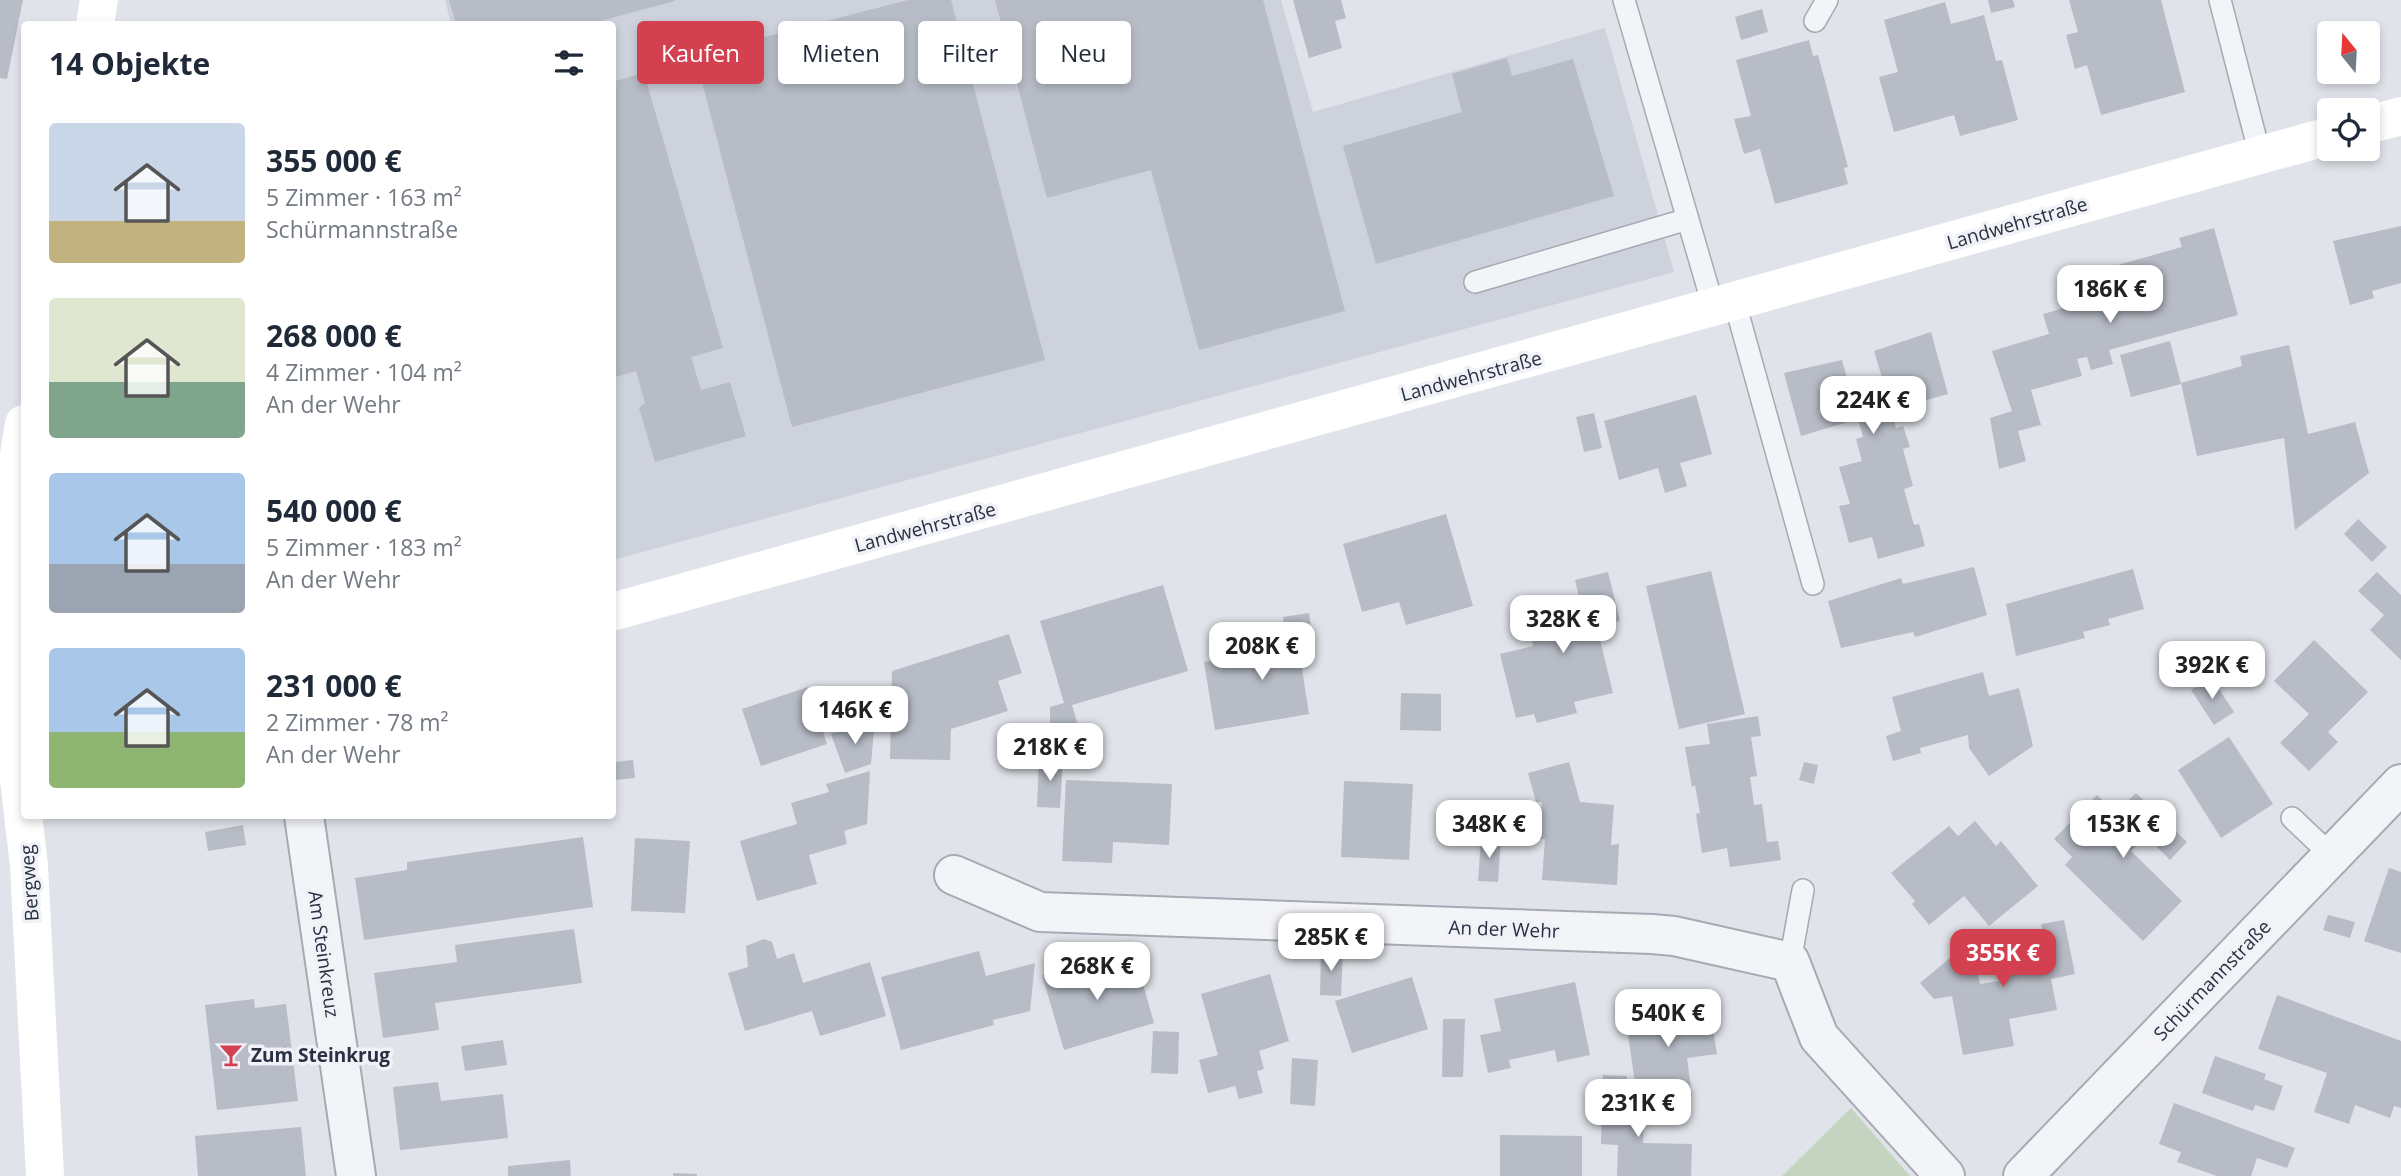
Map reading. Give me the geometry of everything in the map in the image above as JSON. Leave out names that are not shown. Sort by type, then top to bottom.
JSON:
[{"type":"street","points":[[96,21],[99,0]]},
{"type":"street","points":[[2380,122],[2401,116]]},
{"type":"street","name":"Landwehrstraße","points":[[616,611],[1724,306],[2317,139]]},
{"type":"street","name":"Bergweg","points":[[21,442],[2,578],[5,659],[21,814]]},
{"type":"street","name":"Schürmannstraße","points":[[2023,1176],[2401,784]]},
{"type":"street","name":"Bergweg","points":[[22,819],[29,866],[45,1176]]},
{"type":"street","name":"Am Steinkreuz","points":[[304,819],[356,1176]]},
{"type":"street","name":"An der Wehr","points":[[954,874],[1040,912],[1652,934],[1674,936],[1790,962]]},
{"type":"street","points":[[1790,962],[1819,1037],[1945,1176]]},
{"type":"lane","points":[[1624,0],[1688,219],[1724,306],[1813,584]]},
{"type":"lane","points":[[1815,21],[1827,0]]},
{"type":"lane","points":[[2220,0],[2260,155]]},
{"type":"lane","points":[[1475,282],[1688,219]]},
{"type":"lane","points":[[2292,818],[2332,856]]},
{"type":"lane","points":[[1790,962],[1803,890]]},
{"type":"shaded area","points":[[445,0],[1281,0],[1313,112],[1605,28],[1674,272],[616,559],[616,21],[450,21]]},
{"type":"green space","points":[[1851,1108],[1910,1176],[1782,1176]]},
{"type":"building","points":[[0,0],[23,0],[7,79],[0,78]]},
{"type":"building","points":[[449,0],[675,0],[600,21],[455,21]]},
{"type":"building","points":[[908,0],[951,0],[956,21],[918,21],[918,84],[973,84],[1045,360],[792,427],[703,84],[764,84],[764,37],[778,34],[778,84],[904,84],[904,21],[827,21]]},
{"type":"building","points":[[995,0],[1263,0],[1345,311],[1199,350],[1151,170],[1047,198],[1017,84],[1022,84],[1022,21],[1001,21]]},
{"type":"building","points":[[1293,0],[1341,0],[1346,18],[1335,21],[1342,48],[1309,58]]},
{"type":"building","points":[[1988,0],[2013,0],[2015,7],[1991,13]]},
{"type":"building","points":[[2069,0],[2161,0],[2185,92],[2101,115],[2087,65],[2075,69],[2066,35],[2078,32]]},
{"type":"building","points":[[1945,2],[1951,24],[1984,15],[1996,61],[2002,60],[2018,120],[1960,136],[1954,115],[1894,132],[1879,77],[1898,72],[1884,20]]},
{"type":"building","points":[[1762,9],[1768,32],[1741,40],[1735,17]]},
{"type":"building","points":[[1809,40],[1813,56],[1818,55],[1848,167],[1844,168],[1848,184],[1775,204],[1760,149],[1744,154],[1734,119],[1751,116],[1736,60]]},
{"type":"building","points":[[1507,58],[1512,76],[1573,59],[1614,196],[1376,264],[1343,146],[1462,112],[1452,74]]},
{"type":"building","points":[[637,75],[637,84],[647,84],[723,348],[691,357],[701,390],[730,382],[746,436],[655,462],[639,408],[645,403],[636,371],[616,377],[616,81]]},
{"type":"building","points":[[2401,226],[2401,283],[2372,291],[2374,298],[2350,305],[2333,241]]},
{"type":"building","points":[[2214,228],[2238,315],[2109,350],[2113,364],[2091,370],[2087,357],[2077,359],[2082,376],[2031,390],[2041,425],[2018,431],[2026,461],[1999,469],[1990,418],[2012,411],[1992,351],[2049,334],[2043,314],[2064,308],[2057,282],[2182,247],[2179,238]]},
{"type":"building","points":[[1931,332],[1948,394],[1891,410],[1896,428],[1903,426],[1910,447],[1903,449],[1913,486],[1904,489],[1914,525],[1919,524],[1925,546],[1878,559],[1872,537],[1849,543],[1839,506],[1850,504],[1839,467],[1862,461],[1856,439],[1863,437],[1858,419],[1801,436],[1784,373],[1842,360],[1851,394],[1884,384],[1874,351]]},
{"type":"building","points":[[2170,341],[2181,384],[2131,397],[2120,355]]},
{"type":"building","points":[[2289,345],[2308,434],[2355,422],[2369,473],[2295,530],[2284,438],[2197,456],[2181,383],[2242,366],[2240,356]]},
{"type":"building","points":[[1696,395],[1712,454],[1680,463],[1687,486],[1665,493],[1658,468],[1619,480],[1604,421]]},
{"type":"building","points":[[1594,413],[1602,448],[1584,452],[1576,417]]},
{"type":"building","points":[[1446,514],[1473,606],[1406,625],[1399,602],[1362,612],[1343,544]]},
{"type":"building","points":[[2358,519],[2387,547],[2372,562],[2344,534]]},
{"type":"building","points":[[1974,567],[1987,615],[1915,637],[1913,632],[1841,648],[1828,601],[1901,578],[1903,584]]},
{"type":"building","points":[[2133,569],[2144,609],[2108,619],[2110,625],[2083,632],[2085,638],[2016,656],[2006,604]]},
{"type":"building","points":[[1711,571],[1745,714],[1679,729],[1646,586]]},
{"type":"building","points":[[1608,572],[1620,621],[1597,627],[1613,693],[1574,702],[1577,713],[1537,723],[1534,714],[1516,718],[1500,654],[1533,646],[1526,618],[1581,605],[1575,580]]},
{"type":"building","points":[[2377,572],[2401,595],[2401,660],[2370,630],[2384,615],[2358,591]]},
{"type":"building","points":[[1163,585],[1188,671],[1072,705],[1083,742],[1081,754],[1057,756],[1050,745],[1050,707],[1064,703],[1040,621]]},
{"type":"building","points":[[1309,613],[1314,647],[1299,649],[1309,714],[1215,730],[1204,662],[1288,649],[1283,617]]},
{"type":"building","points":[[1009,634],[1022,673],[998,681],[1008,711],[951,729],[950,760],[890,759],[892,671]]},
{"type":"building","points":[[2314,640],[2368,692],[2328,732],[2338,742],[2309,771],[2280,743],[2309,714],[2274,681]]},
{"type":"building","points":[[1983,672],[1989,696],[2019,688],[2033,746],[1989,776],[1969,748],[1968,735],[1920,748],[1921,753],[1893,761],[1886,736],[1901,731],[1892,697]]},
{"type":"building","points":[[2211,677],[2234,712],[2214,725],[2191,690]]},
{"type":"building","points":[[808,687],[827,744],[761,766],[742,709]]},
{"type":"building","points":[[1401,693],[1441,694],[1441,731],[1400,730]]},
{"type":"building","points":[[1758,716],[1761,736],[1751,737],[1757,776],[1750,777],[1754,805],[1762,804],[1767,842],[1778,841],[1781,860],[1730,867],[1727,848],[1702,853],[1696,814],[1700,813],[1685,747],[1710,744],[1707,724]]},
{"type":"building","points":[[875,719],[871,764],[845,773],[831,734]]},
{"type":"building","points":[[2229,737],[2273,804],[2221,838],[2178,770]]},
{"type":"building","points":[[1039,758],[1063,759],[1060,808],[1037,807]]},
{"type":"building","points":[[633,760],[635,778],[616,780],[616,762]]},
{"type":"building","points":[[1569,762],[1580,802],[1614,805],[1611,845],[1619,844],[1617,885],[1542,880],[1545,839],[1539,839],[1542,802],[1536,802],[1528,773]]},
{"type":"building","points":[[1804,762],[1818,765],[1814,784],[1799,780]]},
{"type":"building","points":[[870,771],[867,824],[844,831],[847,844],[809,855],[817,884],[757,901],[740,841],[797,824],[791,803],[829,792],[826,784]]},
{"type":"building","points":[[1066,780],[1172,784],[1169,845],[1113,842],[1112,863],[1062,861]]},
{"type":"building","points":[[1344,781],[1413,784],[1409,860],[1341,857]]},
{"type":"building","points":[[2136,793],[2187,842],[2170,860],[2146,836],[2131,851],[2182,901],[2143,941],[2065,865],[2072,857],[2054,839],[2097,795],[2116,813]]},
{"type":"building","points":[[1975,821],[1996,846],[2001,841],[2038,886],[1989,926],[1964,896],[1929,925],[1912,904],[1915,901],[1891,873],[1949,826],[1958,836]]},
{"type":"building","points":[[243,825],[246,845],[208,851],[205,832]]},
{"type":"building","points":[[583,837],[593,907],[364,940],[355,878],[407,870],[407,862]]},
{"type":"building","points":[[635,838],[690,841],[685,913],[631,911]]},
{"type":"building","points":[[1481,839],[1501,840],[1498,882],[1478,881]]},
{"type":"building","points":[[2389,868],[2401,872],[2401,953],[2364,941]]},
{"type":"building","points":[[2328,915],[2355,922],[2350,938],[2323,930]]},
{"type":"building","points":[[2064,920],[2075,974],[2051,979],[2057,1010],[2009,1019],[2014,1046],[1963,1055],[1952,996],[1934,999],[1920,983],[1962,948],[1976,964],[1980,984],[1999,981],[1994,954],[2045,944],[2041,924]]},
{"type":"building","points":[[574,929],[582,983],[435,1003],[439,1030],[383,1038],[374,973],[457,962],[455,945]]},
{"type":"building","points":[[764,939],[772,942],[777,959],[794,953],[803,983],[870,962],[886,1016],[820,1036],[812,1011],[745,1031],[728,973],[748,967],[746,946]]},
{"type":"building","points":[[1321,950],[1343,951],[1341,996],[1320,995]]},
{"type":"building","points":[[979,951],[986,976],[1035,963],[1030,1011],[993,1020],[994,1025],[901,1050],[881,977]]},
{"type":"building","points":[[1097,959],[1100,971],[1136,960],[1154,1023],[1064,1050],[1042,975]]},
{"type":"building","points":[[1270,974],[1289,1041],[1259,1051],[1264,1069],[1257,1071],[1263,1093],[1239,1099],[1235,1086],[1208,1093],[1199,1060],[1218,1055],[1201,994]]},
{"type":"building","points":[[1412,977],[1428,1029],[1352,1053],[1335,1001]]},
{"type":"building","points":[[1575,982],[1590,1055],[1557,1062],[1555,1050],[1509,1060],[1511,1068],[1488,1073],[1480,1035],[1501,1031],[1494,999]]},
{"type":"building","points":[[2277,995],[2401,1041],[2401,1108],[2394,1106],[2390,1118],[2355,1105],[2349,1124],[2314,1112],[2327,1073],[2258,1049]]},
{"type":"building","points":[[254,999],[255,1008],[286,1004],[298,1101],[217,1110],[205,1005]]},
{"type":"building","points":[[1709,1002],[1717,1054],[1687,1058],[1692,1096],[1638,1104],[1625,1014]]},
{"type":"building","points":[[1443,1019],[1465,1019],[1463,1077],[1442,1077]]},
{"type":"building","points":[[1153,1031],[1179,1032],[1178,1074],[1151,1073]]},
{"type":"building","points":[[503,1040],[507,1065],[465,1071],[461,1046]]},
{"type":"building","points":[[2215,1056],[2266,1074],[2264,1079],[2283,1086],[2274,1111],[2255,1105],[2253,1111],[2202,1093]]},
{"type":"building","points":[[1292,1058],[1318,1060],[1315,1106],[1290,1104]]},
{"type":"building","points":[[1603,1075],[1627,1076],[1625,1119],[1644,1120],[1643,1143],[1692,1144],[1691,1176],[1617,1176],[1618,1145],[1601,1144]]},
{"type":"building","points":[[438,1082],[441,1101],[503,1094],[508,1138],[400,1150],[393,1087]]},
{"type":"building","points":[[2174,1103],[2295,1148],[2287,1168],[2257,1158],[2251,1176],[2217,1176],[2177,1162],[2181,1152],[2159,1144]]},
{"type":"building","points":[[301,1127],[306,1176],[198,1176],[195,1136]]},
{"type":"building","points":[[1500,1135],[1582,1136],[1582,1176],[1500,1176]]},
{"type":"building","points":[[570,1160],[571,1176],[508,1176],[508,1166]]},
{"type":"building","points":[[673,1173],[697,1174],[697,1176],[673,1176]]},
{"type":"place","name":"Zum Steinkrug","points":[[231,1055]]}]
